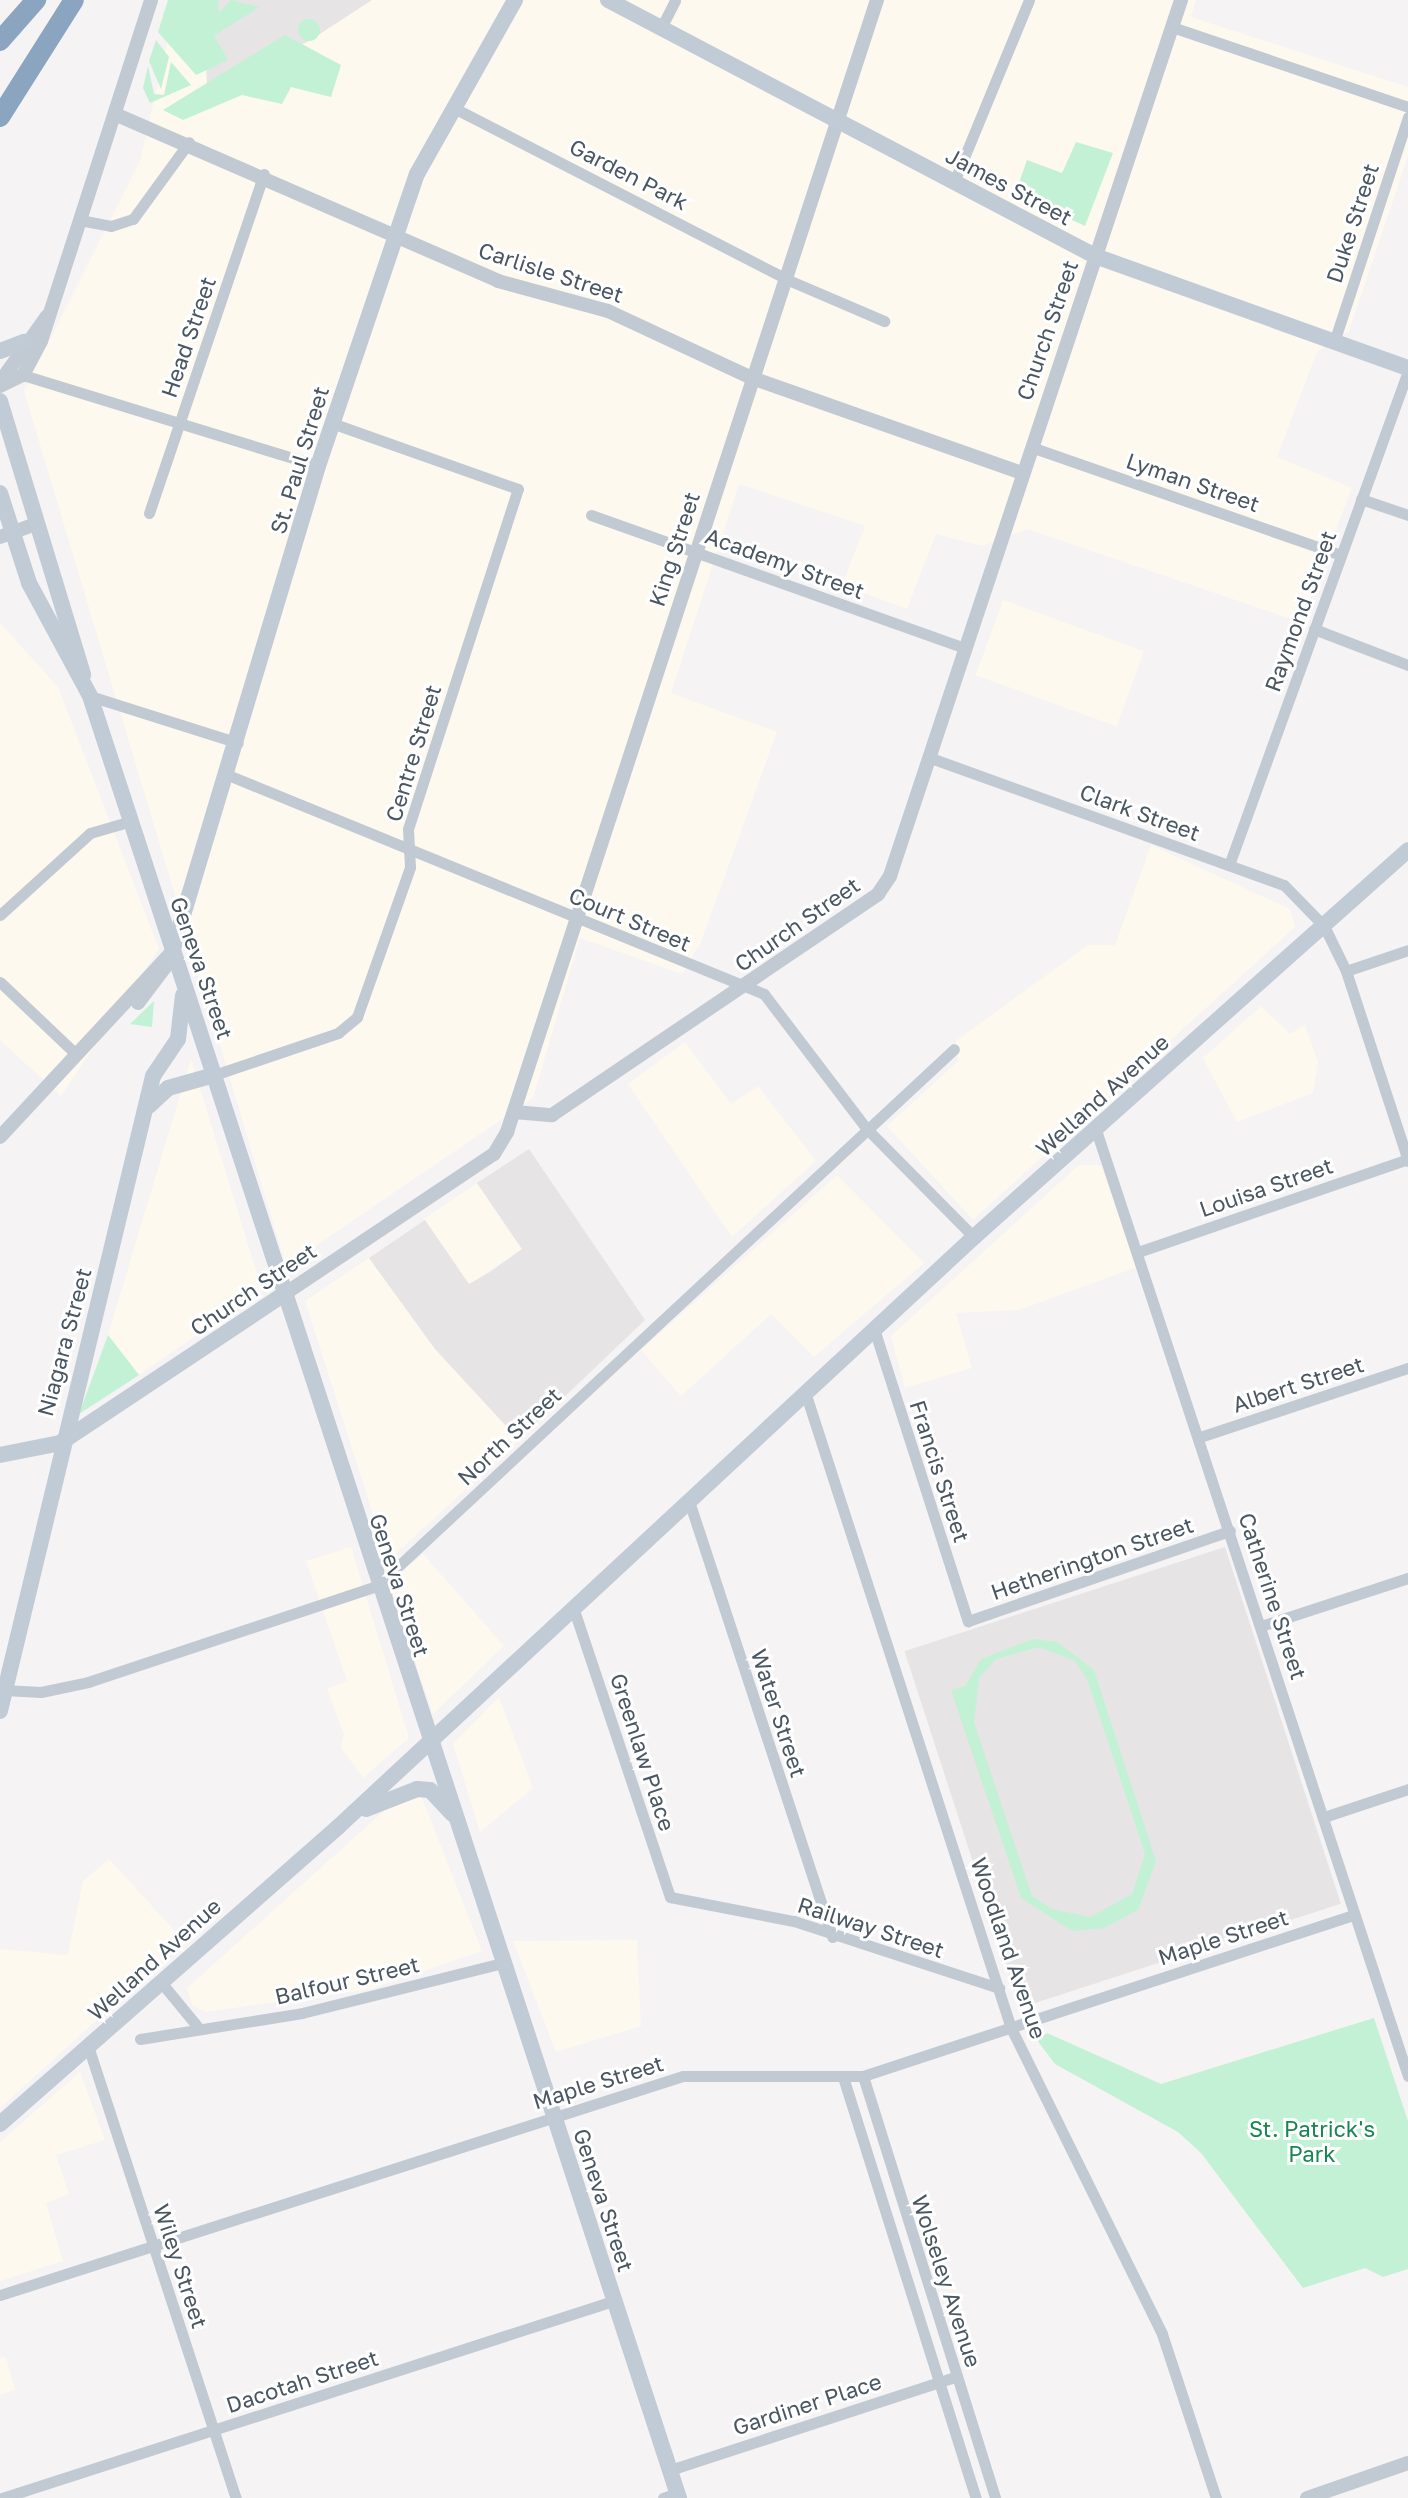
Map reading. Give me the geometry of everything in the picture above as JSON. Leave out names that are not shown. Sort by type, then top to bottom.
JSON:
[{"type":"highway","points":[[3,38],[36,0]]},
{"type":"highway","points":[[0,117],[74,0]]},
{"type":"main road","name":"St. Paul Street","points":[[171,953],[238,743],[318,466],[395,237],[452,107],[515,0]]},
{"type":"main road","name":"James Street","points":[[608,0],[1095,256],[1408,370]]},
{"type":"main road","points":[[0,351],[24,342]]},
{"type":"main road","name":"Geneva Street","points":[[0,401],[36,524],[75,629],[88,690],[183,991],[214,1075],[377,1586],[555,2116],[670,2470],[673,2496]]},
{"type":"main road","name":"Geneva Street","points":[[0,493],[6,535],[52,632],[88,690]]},
{"type":"main road","name":"Welland Avenue","points":[[0,2124],[338,1827],[428,1738],[875,1332],[974,1237],[1408,850]]},
{"type":"main road","name":"Niagara Street","points":[[0,1711],[60,1443],[147,1112],[153,1076],[178,1039],[183,991]]},
{"type":"main road","points":[[147,1112],[168,1088],[214,1075]]},
{"type":"main road","name":"Church Street","points":[[0,1455],[60,1443],[283,1295]]},
{"type":"main road","points":[[338,1827],[412,1789],[430,1790],[457,1819]]},
{"type":"street","points":[[23,375],[53,310],[85,221],[151,0]]},
{"type":"street","points":[[661,28],[675,0]]},
{"type":"street","name":"King Street","points":[[514,1112],[877,0]]},
{"type":"street","points":[[954,182],[1029,0]]},
{"type":"street","name":"Church Street","points":[[283,1295],[494,1154],[514,1112],[552,1115],[743,989],[878,894],[965,648],[1181,0]]},
{"type":"street","points":[[1172,27],[1408,107]]},
{"type":"street","name":"Garden Park","points":[[452,107],[786,279],[884,321]]},
{"type":"street","name":"Carlisle Street","points":[[117,115],[264,174],[395,237],[498,281],[608,311],[752,378],[1022,473]]},
{"type":"street","name":"Duke Street","points":[[1334,342],[1408,117]]},
{"type":"street","points":[[85,221],[111,226],[133,219],[189,142]]},
{"type":"street","name":"Head Street","points":[[149,513],[264,174]]},
{"type":"street","points":[[0,384],[24,342],[53,310]]},
{"type":"street","name":"Raymond Street","points":[[1229,865],[1408,370]]},
{"type":"street","points":[[0,384],[23,375],[318,466]]},
{"type":"street","name":"Centre Street","points":[[214,1075],[352,1027],[410,867],[408,829],[518,489],[332,423]]},
{"type":"street","name":"Lyman Street","points":[[1031,447],[1341,555]]},
{"type":"street","points":[[1361,499],[1408,515]]},
{"type":"street","name":"Academy Street","points":[[591,515],[965,648]]},
{"type":"street","points":[[6,535],[36,524]]},
{"type":"street","points":[[1314,629],[1408,665]]},
{"type":"street","points":[[88,690],[238,743]]},
{"type":"street","name":"Clark Street","points":[[928,757],[1284,885],[1324,926],[1346,971],[1408,1160]]},
{"type":"street","name":"Court Street","points":[[228,775],[410,848],[743,989],[764,994],[867,1129],[974,1237]]},
{"type":"street","points":[[0,915],[90,833],[131,821]]},
{"type":"street","points":[[1346,971],[1408,950]]},
{"type":"street","points":[[0,1137],[171,953]]},
{"type":"street","points":[[0,982],[77,1055]]},
{"type":"street","name":"North Street","points":[[4,1690],[41,1692],[88,1682],[377,1586],[954,1049]]},
{"type":"street","name":"Catherine Street","points":[[1096,1130],[1200,1437],[1353,1915],[1408,2076]]},
{"type":"street","name":"Louisa Street","points":[[1138,1252],[1408,1160]]},
{"type":"street","name":"Francis Street","points":[[875,1332],[968,1621]]},
{"type":"street","name":"Albert Street","points":[[1200,1437],[1408,1368]]},
{"type":"street","name":"Woodland Avenue","points":[[806,1395],[1011,2028],[1162,2334],[1216,2498]]},
{"type":"street","name":"Water Street","points":[[689,1501],[832,1937]]},
{"type":"street","name":"Hetherington Street","points":[[968,1621],[1230,1531]]},
{"type":"street","points":[[1261,1626],[1408,1578]]},
{"type":"street","name":"Greenlaw Place","points":[[573,1607],[670,1897],[681,1903]]},
{"type":"street","points":[[1324,1817],[1408,1789]]},
{"type":"street","name":"Railway Street","points":[[681,1903],[794,1921],[832,1937],[999,1988]]},
{"type":"street","name":"Maple Street","points":[[0,2295],[683,2076],[863,2076],[1353,1915]]},
{"type":"street","name":"Balfour Street","points":[[140,2039],[197,2026],[302,2013],[503,1963]]},
{"type":"street","points":[[160,1981],[197,2026]]},
{"type":"street","name":"Wiley Street","points":[[88,2046],[236,2498]]},
{"type":"street","name":"Wolseley Avenue","points":[[863,2076],[995,2498]]},
{"type":"street","name":"Wolseley Avenue","points":[[843,2077],[976,2498]]},
{"type":"street","name":"Dacotah Street","points":[[2,2498],[613,2301]]},
{"type":"street","name":"Gardiner Place","points":[[670,2470],[957,2376]]},
{"type":"street","points":[[1307,2498],[1408,2463]]},
{"type":"shaded area","points":[[177,0],[1196,0],[1191,17],[1408,87],[1408,156],[1349,331],[1317,352],[1277,457],[1352,488],[1300,622],[1027,529],[982,546],[936,534],[907,609],[842,585],[865,526],[739,484],[671,693],[777,732],[701,942],[682,974],[580,938],[533,1098],[286,1266],[24,391],[140,161]]},
{"type":"shaded area","points":[[204,0],[372,0],[309,41],[207,88]]},
{"type":"shaded area","points":[[1003,600],[1144,651],[1117,726],[976,675]]},
{"type":"shaded area","points":[[0,623],[58,687],[159,949],[61,1096],[0,1040]]},
{"type":"shaded area","points":[[1151,845],[1290,909],[1295,927],[973,1220],[887,1126],[958,1061],[956,1041],[1088,945],[1115,945]]},
{"type":"shaded area","points":[[1261,1006],[1290,1034],[1305,1025],[1318,1062],[1313,1093],[1237,1122],[1203,1058]]},
{"type":"shaded area","points":[[685,1042],[731,1104],[758,1086],[816,1161],[732,1237],[628,1084]]},
{"type":"shaded area","points":[[191,1059],[262,1290],[139,1375],[108,1335]]},
{"type":"shaded area","points":[[529,1149],[645,1320],[519,1440],[435,1349],[369,1258],[425,1220],[469,1284],[490,1272],[522,1249],[477,1183]]},
{"type":"shaded area","points":[[1079,1165],[1101,1165],[1137,1267],[1019,1310],[956,1313],[972,1368],[905,1388],[891,1336]]},
{"type":"shaded area","points":[[837,1175],[924,1263],[814,1357],[771,1314],[681,1396],[641,1350]]},
{"type":"shaded area","points":[[477,1183],[522,1249],[469,1285],[424,1219]]},
{"type":"shaded area","points":[[369,1258],[435,1349],[519,1440],[388,1561],[305,1301]]},
{"type":"shaded area","points":[[351,1547],[409,1738],[363,1778],[341,1747],[344,1734],[327,1689],[347,1681],[306,1561]]},
{"type":"shaded area","points":[[1225,1547],[1341,1904],[1020,2008],[904,1651]]},
{"type":"shaded area","points":[[423,1554],[504,1646],[433,1714],[388,1582]]},
{"type":"shaded area","points":[[499,1697],[533,1788],[480,1832],[453,1744]]},
{"type":"shaded area","points":[[406,1791],[422,1798],[482,1951],[371,1989],[205,2012],[192,2005],[187,1988]]},
{"type":"shaded area","points":[[109,1859],[184,1941],[0,2108],[0,1949],[68,1955],[83,1881]]},
{"type":"shaded area","points":[[637,1940],[641,2026],[556,2052],[513,1941]]},
{"type":"shaded area","points":[[80,2072],[105,2140],[56,2155],[69,2194],[46,2203],[63,2261],[0,2281],[0,2142]]},
{"type":"shaded area","points":[[6,2357],[15,2390],[0,2395],[0,2358]]},
{"type":"green space","points":[[168,0],[218,0],[219,13],[231,0],[259,7],[214,36],[228,60],[196,75],[158,32]]},
{"type":"green space","points":[[309,19],[320,30],[309,41],[298,30]]},
{"type":"green space","points":[[285,35],[341,65],[331,97],[291,87],[282,104],[242,95],[183,120],[163,110]]},
{"type":"green space","points":[[156,40],[169,57],[161,89],[149,61]]},
{"type":"green space","points":[[171,62],[191,85],[150,103],[143,88],[148,66],[154,94],[164,95]]},
{"type":"green space","points":[[1076,142],[1113,153],[1085,226],[1015,194],[1027,160],[1062,173]]},
{"type":"green space","points":[[154,1001],[152,1027],[130,1024]]},
{"type":"green space","points":[[108,1335],[139,1375],[79,1414]]},
{"type":"green space","points":[[1033,1639],[1057,1642],[1094,1670],[1156,1861],[1138,1910],[1104,1928],[1072,1931],[1021,1898],[951,1690],[965,1686],[981,1659]],"holes":[[[1039,1647],[1074,1660],[1087,1679],[1145,1854],[1132,1894],[1090,1917],[1052,1909],[1032,1896],[974,1722],[979,1678],[996,1659]]]},
{"type":"green space","name":"St. Patrick's Park","points":[[1374,2018],[1408,2121],[1408,2269],[1383,2277],[1365,2268],[1303,2288],[1201,2153],[1178,2132],[1055,2064],[1037,2040],[1047,2033],[1161,2084]]}]
